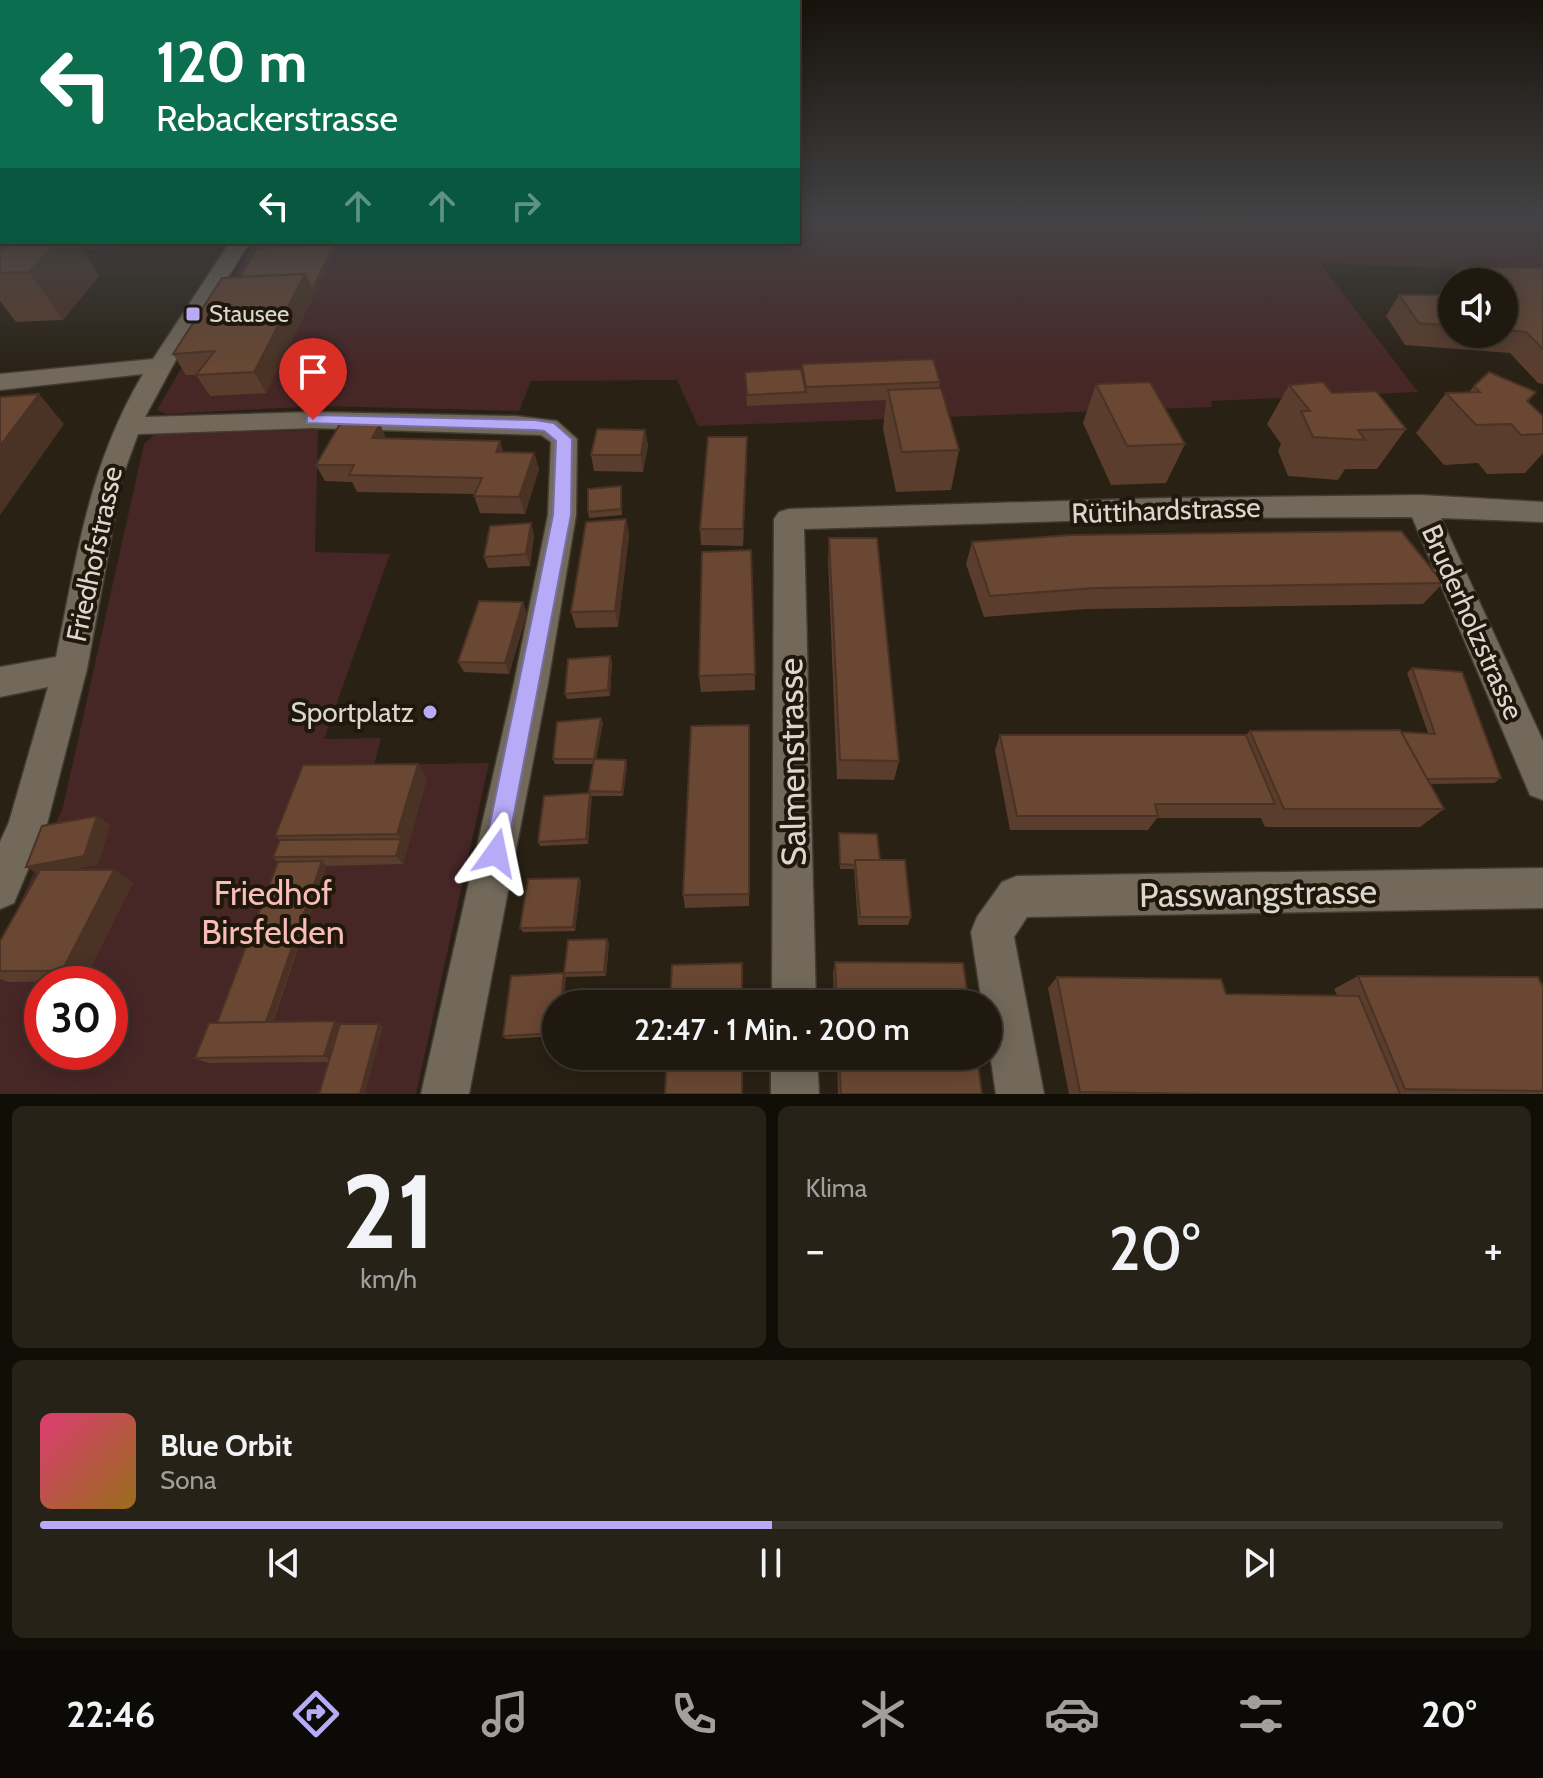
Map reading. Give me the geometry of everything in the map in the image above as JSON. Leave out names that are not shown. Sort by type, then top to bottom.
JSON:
[{"type":"street","name":"Friedhofstrasse","points":[[0,889],[28,824],[70,669],[108,478],[127,426],[160,365],[222,270]]},
{"type":"street","points":[[0,382],[160,365]]},
{"type":"street","points":[[127,426],[313,420],[525,424],[548,427],[558,431],[564,439],[562,515],[516,762],[445,1094]]},
{"type":"street","name":"Rüttihardstrasse","points":[[789,519],[1421,505],[1543,512]]},
{"type":"street","name":"Bruderholzstrasse","points":[[1421,505],[1543,783]]},
{"type":"street","name":"Salmenstrasse","points":[[789,519],[794,990]]},
{"type":"street","points":[[0,682],[70,669]]},
{"type":"street","name":"Passwangstrasse","points":[[1020,1094],[992,932],[1017,897],[1543,888]]},
{"type":"street","points":[[794,1070],[795,1094]]},
{"type":"green space","points":[[238,270],[1325,270],[1418,392],[1211,401],[1212,407],[698,426],[677,380],[531,381],[519,411],[320,406],[166,414],[157,410]]},
{"type":"green space","name":"Friedhof Birsfelden","points":[[318,430],[315,552],[390,554],[324,739],[381,738],[374,765],[489,763],[416,1094],[0,1094],[0,948],[63,807],[144,444],[155,434]]},
{"type":"building","points":[[0,270],[31,270],[29,272],[0,273]]},
{"type":"building","points":[[244,270],[322,270],[312,290],[305,274],[240,277]]},
{"type":"building","points":[[1518,270],[1543,270],[1543,349],[1526,332],[1518,331]]},
{"type":"building","points":[[305,274],[254,372],[196,375],[215,351],[173,354],[222,278]]},
{"type":"building","points":[[1399,295],[1438,295],[1438,325],[1419,323]]},
{"type":"building","points":[[933,359],[940,382],[806,387],[802,364]]},
{"type":"building","points":[[801,369],[806,392],[747,395],[745,372]]},
{"type":"building","points":[[1489,372],[1536,392],[1527,401],[1543,416],[1543,434],[1521,435],[1511,424],[1476,425],[1446,393],[1480,392],[1474,386]]},
{"type":"building","points":[[1150,382],[1185,444],[1127,446],[1096,384]]},
{"type":"building","points":[[1323,382],[1332,393],[1376,391],[1406,429],[1358,430],[1365,440],[1313,437],[1301,411],[1310,411],[1289,385]]},
{"type":"building","points":[[941,388],[959,450],[902,452],[888,390]]},
{"type":"building","points":[[39,394],[0,446],[0,397]]},
{"type":"building","points":[[340,424],[380,424],[372,438],[500,441],[496,452],[534,453],[519,497],[474,496],[482,478],[349,475],[354,465],[316,465]]},
{"type":"building","points":[[597,429],[645,430],[641,455],[591,455]]},
{"type":"building","points":[[708,437],[747,437],[743,529],[700,529]]},
{"type":"building","points":[[621,486],[621,509],[588,512],[588,489]]},
{"type":"building","points":[[626,519],[615,611],[571,612],[586,522]]},
{"type":"building","points":[[531,523],[526,554],[484,557],[490,526]]},
{"type":"building","points":[[1401,531],[1443,583],[1095,588],[990,596],[972,542],[1071,535]]},
{"type":"building","points":[[829,538],[877,538],[899,761],[840,760]]},
{"type":"building","points":[[751,550],[755,674],[699,676],[702,552]]},
{"type":"building","points":[[479,601],[523,602],[505,663],[458,662]]},
{"type":"building","points":[[610,656],[608,690],[565,694],[568,659]]},
{"type":"building","points":[[1412,668],[1462,672],[1501,778],[1427,779],[1401,732],[1435,734]]},
{"type":"building","points":[[601,718],[594,759],[553,759],[557,722]]},
{"type":"building","points":[[749,725],[749,894],[683,895],[691,726]]},
{"type":"building","points":[[1400,730],[1444,809],[1284,809],[1250,731]]},
{"type":"building","points":[[1000,735],[1246,735],[1275,804],[1155,804],[1158,816],[1017,816]]},
{"type":"building","points":[[594,759],[626,760],[622,792],[589,791]]},
{"type":"building","points":[[418,764],[397,834],[275,836],[303,765]]},
{"type":"building","points":[[590,793],[586,839],[538,842],[544,796]]},
{"type":"building","points":[[97,816],[84,856],[26,867],[42,826]]},
{"type":"building","points":[[839,833],[877,834],[880,860],[855,860],[855,865],[840,864]]},
{"type":"building","points":[[401,839],[396,856],[273,857],[280,840]]},
{"type":"building","points":[[855,860],[905,860],[911,917],[860,917]]},
{"type":"building","points":[[322,861],[266,1022],[217,1023],[278,862]]},
{"type":"building","points":[[40,870],[114,870],[65,966],[24,966],[24,971],[0,971],[0,941]]},
{"type":"building","points":[[579,878],[573,927],[520,928],[528,879]]},
{"type":"building","points":[[607,939],[604,972],[564,973],[568,940]]},
{"type":"building","points":[[835,962],[963,963],[967,990],[836,990]]},
{"type":"building","points":[[742,963],[742,990],[671,990],[672,965]]},
{"type":"building","points":[[564,973],[562,990],[542,990],[542,1034],[503,1036],[511,976]]},
{"type":"building","points":[[1358,976],[1538,977],[1543,987],[1543,1091],[1405,1089]]},
{"type":"building","points":[[1057,977],[1221,979],[1226,994],[1359,996],[1400,1094],[1080,1092]]},
{"type":"building","points":[[335,1021],[324,1056],[195,1058],[209,1023]]},
{"type":"building","points":[[340,1024],[379,1024],[360,1094],[319,1094]]},
{"type":"building","points":[[666,1070],[742,1070],[742,1094],[665,1094]]},
{"type":"building","points":[[840,1070],[979,1070],[982,1094],[841,1094]]},
{"type":"place","name":"Stausee","points":[[193,314]]},
{"type":"place","name":"Sportplatz","points":[[430,712]]},
{"type":"route","points":[[313,420],[535,425],[558,431],[564,439],[562,515],[496,853]]}]
